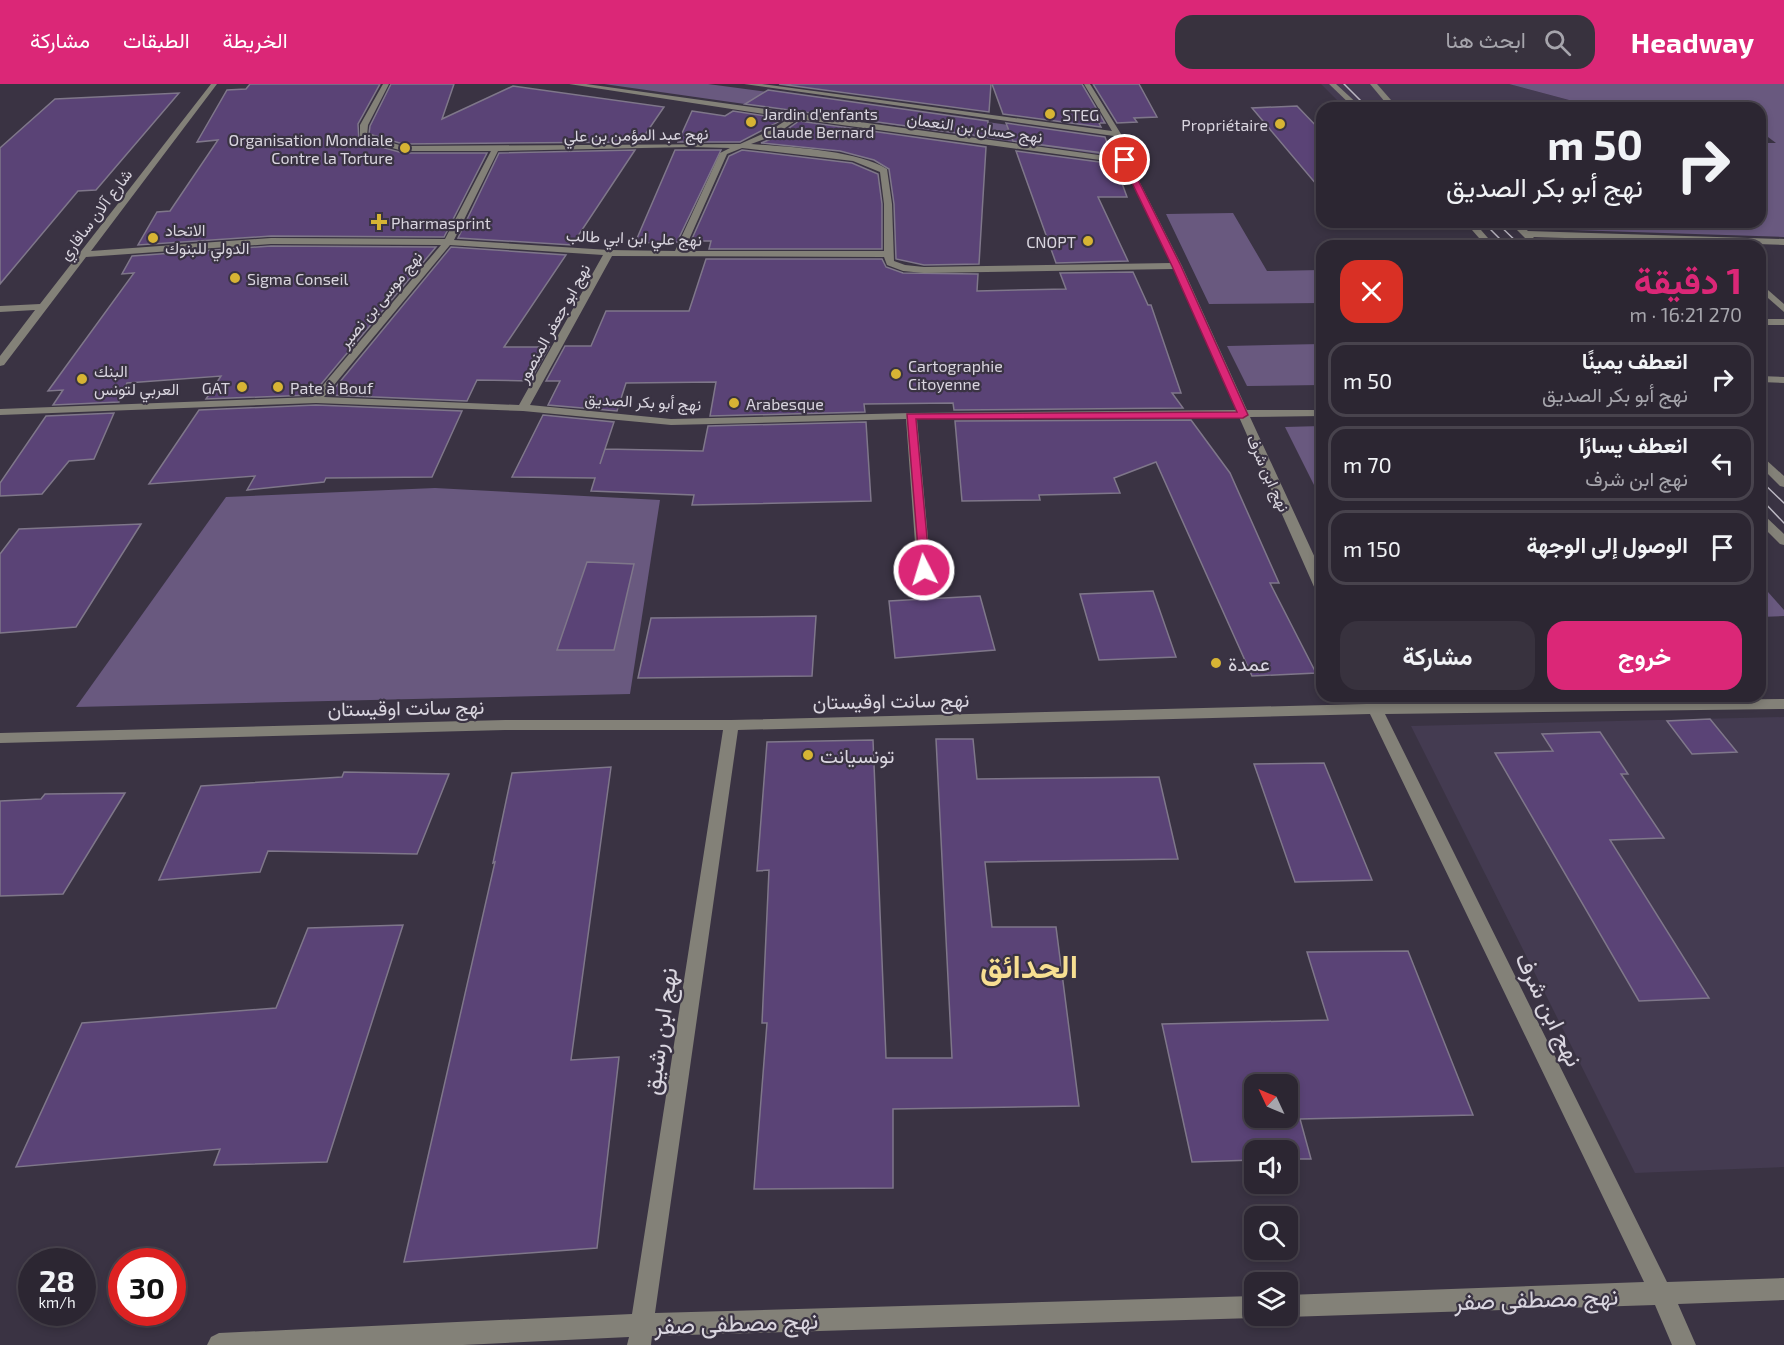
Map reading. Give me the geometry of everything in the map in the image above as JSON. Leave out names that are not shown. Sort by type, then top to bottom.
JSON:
[{"type":"street","name":"شارع آلان سافاري","points":[[0,363],[214,84]]},
{"type":"street","name":"نهج عبد المؤمن بن علي","points":[[386,84],[364,125],[363,137],[377,144],[405,148],[495,150],[741,145],[871,163],[884,171],[888,204],[888,254]]},
{"type":"street","name":"نهج حسان بن النعمان","points":[[572,84],[797,117],[1125,160]]},
{"type":"street","name":"نهج حسان بن النعمان","points":[[747,84],[1117,134]]},
{"type":"street","name":"نهج ابن شرف","points":[[1087,84],[1117,134],[1125,160],[1177,266],[1316,576]]},
{"type":"street","points":[[1332,84],[1352,102]]},
{"type":"street","points":[[1373,84],[1389,102]]},
{"type":"street","points":[[678,254],[724,153],[772,133],[797,117]]},
{"type":"street","name":"نهج موسى بن نصير","points":[[316,400],[448,242],[495,150]]},
{"type":"street","points":[[1474,228],[1486,240]]},
{"type":"street","points":[[1520,228],[1532,240]]},
{"type":"street","points":[[1526,234],[1746,240]]},
{"type":"street","name":"نهج علي ابن ابي طالب","points":[[84,254],[271,241],[448,242],[609,253],[888,254]]},
{"type":"street","points":[[1766,241],[1784,242]]},
{"type":"street","name":"نهج ابو جعفر المنصور","points":[[523,408],[609,253]]},
{"type":"street","points":[[888,254],[890,263],[903,268],[924,270],[1177,266]]},
{"type":"street","points":[[1766,292],[1784,309]]},
{"type":"street","points":[[0,309],[43,307]]},
{"type":"street","points":[[1766,322],[1784,322]]},
{"type":"street","points":[[1766,379],[1784,380]]},
{"type":"street","name":"نهج أبو بكر الصديق","points":[[0,412],[316,400],[523,408],[671,422],[911,416],[1316,413]]},
{"type":"street","points":[[911,416],[924,570]]},
{"type":"street","points":[[1766,466],[1784,483]]},
{"type":"street","points":[[1766,524],[1784,541]]},
{"type":"street","name":"نهج ابن شرف","points":[[1372,703],[1662,1294],[1684,1345]]},
{"type":"street","name":"نهج سانت اوقيستان","points":[[0,738],[493,726],[731,725],[1372,703],[1784,704]]},
{"type":"street","name":"نهج ابن رشيق","points":[[640,1335],[731,725]]},
{"type":"street","name":"نهج مصطفى صفر","points":[[1298,1306],[1784,1289]]},
{"type":"street","name":"نهج مصطفى صفر","points":[[219,1345],[640,1335],[1244,1307]]},
{"type":"shaded area","points":[[604,84],[708,84],[1105,138],[1113,156]]},
{"type":"shaded area","points":[[1321,84],[1509,84],[1576,102],[1339,102]]},
{"type":"shaded area","points":[[1509,84],[1784,84],[1784,237],[1540,229],[1766,228],[1766,143],[1776,143],[1766,136],[1766,102],[1576,102]]},
{"type":"shaded area","points":[[1233,213],[1267,271],[1316,270],[1316,303],[1209,304],[1166,214]]},
{"type":"shaded area","points":[[1316,344],[1316,385],[1247,386],[1227,346]]},
{"type":"shaded area","points":[[1316,426],[1316,489],[1285,427]]},
{"type":"shaded area","points":[[435,488],[660,500],[630,694],[76,707],[226,497]]},
{"type":"shaded area","points":[[1766,590],[1784,610],[1784,616],[1766,617]]},
{"type":"shaded area","points":[[1784,717],[1784,1167],[1635,1173],[1411,726]]},
{"type":"building","points":[[250,84],[380,84],[358,124],[359,141],[403,153],[487,153],[444,237],[271,236],[138,245],[157,212],[170,211],[218,140],[197,142],[227,90],[246,89]]},
{"type":"building","points":[[391,84],[454,84],[442,119],[513,86],[664,107],[640,142],[403,144],[369,134],[370,126]]},
{"type":"building","points":[[779,84],[991,84],[989,112]]},
{"type":"building","points":[[992,84],[1082,84],[1105,123],[1099,123],[1101,127],[1003,114]]},
{"type":"building","points":[[1093,84],[1139,84],[1157,117],[1134,118],[1137,122],[1117,123]]},
{"type":"building","points":[[768,90],[988,121],[987,137],[745,104]]},
{"type":"building","points":[[179,93],[96,190],[78,191],[0,284],[0,148],[55,99]]},
{"type":"building","points":[[1297,106],[1316,126],[1316,184],[1252,108]]},
{"type":"building","points":[[692,111],[725,116],[733,111],[784,119],[740,142],[678,142]]},
{"type":"building","points":[[799,121],[986,147],[979,264],[924,265],[896,259],[894,204],[889,169],[874,160],[840,151],[761,143],[776,137]]},
{"type":"building","points":[[1006,123],[1105,137],[1111,154],[1013,141]]},
{"type":"building","points":[[635,150],[572,245],[458,238],[499,153]]},
{"type":"building","points":[[675,150],[721,150],[677,242],[635,243]]},
{"type":"building","points":[[742,150],[852,163],[878,174],[882,204],[882,249],[709,249],[711,241],[691,241],[729,156]]},
{"type":"building","points":[[1016,151],[1115,164],[1127,197],[1098,197],[1128,261],[1056,263]]},
{"type":"building","points":[[271,246],[436,247],[312,395],[206,399],[221,376],[127,383],[119,402],[53,405],[63,390],[48,391],[134,273],[122,274],[132,256]]},
{"type":"building","points":[[451,247],[566,255],[504,347],[549,347],[530,381],[477,380],[467,401],[329,395]]},
{"type":"building","points":[[706,259],[882,259],[886,267],[903,273],[978,274],[977,291],[1066,289],[1060,273],[1133,272],[1148,305],[1151,305],[1181,393],[1172,393],[1183,408],[954,410],[953,403],[864,404],[865,412],[710,416],[716,382],[626,383],[617,411],[548,405],[560,381],[546,381],[565,346],[591,346],[606,311],[689,311]]},
{"type":"building","points":[[316,405],[462,411],[432,477],[326,478],[324,482],[247,490],[255,476],[149,484],[199,410]]},
{"type":"building","points":[[114,413],[94,459],[69,461],[42,494],[0,496],[0,483],[46,416]]},
{"type":"building","points":[[543,415],[614,422],[605,449],[703,451],[708,426],[866,422],[871,501],[692,505],[694,495],[591,491],[595,478],[512,477]]},
{"type":"building","points":[[1191,420],[1230,473],[1279,583],[1270,583],[1316,673],[1252,676],[1156,462],[1114,478],[1120,493],[1039,495],[1040,500],[962,501],[955,421]]},
{"type":"building","points":[[141,524],[76,627],[0,633],[0,554],[19,529]]},
{"type":"building","points":[[587,562],[634,564],[614,650],[557,650]]},
{"type":"building","points":[[1153,591],[1176,657],[1099,660],[1080,594]]},
{"type":"building","points":[[980,596],[995,650],[895,658],[889,601]]},
{"type":"building","points":[[816,616],[812,676],[638,678],[651,618]]},
{"type":"building","points":[[1710,719],[1737,752],[1692,754],[1667,721]]},
{"type":"building","points":[[1600,732],[1628,774],[1621,774],[1664,838],[1610,840],[1709,998],[1639,1001],[1495,753],[1553,751],[1542,734]]},
{"type":"building","points":[[936,739],[973,739],[977,779],[1159,777],[1178,859],[985,862],[992,927],[1056,927],[1079,1106],[893,1109],[893,1188],[754,1189],[767,1023],[762,1023],[769,870],[757,871],[767,742],[873,740],[886,1058],[952,1058]]},
{"type":"building","points":[[1324,763],[1372,880],[1295,882],[1254,764]]},
{"type":"building","points":[[611,767],[571,1060],[619,1057],[597,1248],[404,1262],[495,862],[493,863],[512,773]]},
{"type":"building","points":[[344,772],[449,774],[417,854],[268,851],[260,872],[159,880],[201,786],[342,777]]},
{"type":"building","points":[[125,793],[63,894],[0,896],[0,801],[41,799],[45,794]]},
{"type":"building","points":[[403,925],[327,1162],[214,1165],[220,1149],[16,1167],[82,1023],[276,1008],[308,928]]},
{"type":"building","points":[[1408,951],[1473,1115],[1300,1119],[1311,1159],[1298,1159],[1298,1140],[1244,1140],[1244,1160],[1192,1162],[1162,1024],[1328,1020],[1307,952]]},
{"type":"tram line","points":[[1344,84],[1362,102]]},
{"type":"tram line","points":[[1489,228],[1501,240]]},
{"type":"tram line","points":[[1502,228],[1515,240]]},
{"type":"tram line","points":[[1766,486],[1784,503]]},
{"type":"tram line","points":[[1766,504],[1784,523]]},
{"type":"place","name":"STEG","points":[[1050,114]]},
{"type":"place","name":"Jardin d'enfants Claude Bernard","points":[[751,122]]},
{"type":"place","name":"Propriétaire","points":[[1280,124]]},
{"type":"place","name":"Organisation Mondiale Contre la Torture","points":[[405,148]]},
{"type":"place","name":"Pharmasprint","points":[[379,222]]},
{"type":"place","name":"الاتحاد الدولي للبنوك","points":[[153,238]]},
{"type":"place","name":"CNOPT","points":[[1088,241]]},
{"type":"place","name":"Sigma Conseil","points":[[235,278]]},
{"type":"place","name":"Cartographie Citoyenne","points":[[896,374]]},
{"type":"place","name":"البنك العربي لتونس","points":[[82,379]]},
{"type":"place","name":"GAT","points":[[242,387]]},
{"type":"place","name":"Pate à Bouf","points":[[278,387]]},
{"type":"place","name":"Arabesque","points":[[734,403]]},
{"type":"place","name":"عمدة","points":[[1216,663]]},
{"type":"place","name":"تونسيانت","points":[[808,755]]},
{"type":"district","name":"الحدائق","points":[[1029,965]]},
{"type":"route","points":[[924,570],[911,416],[1243,415],[1177,266],[1125,160]]}]
